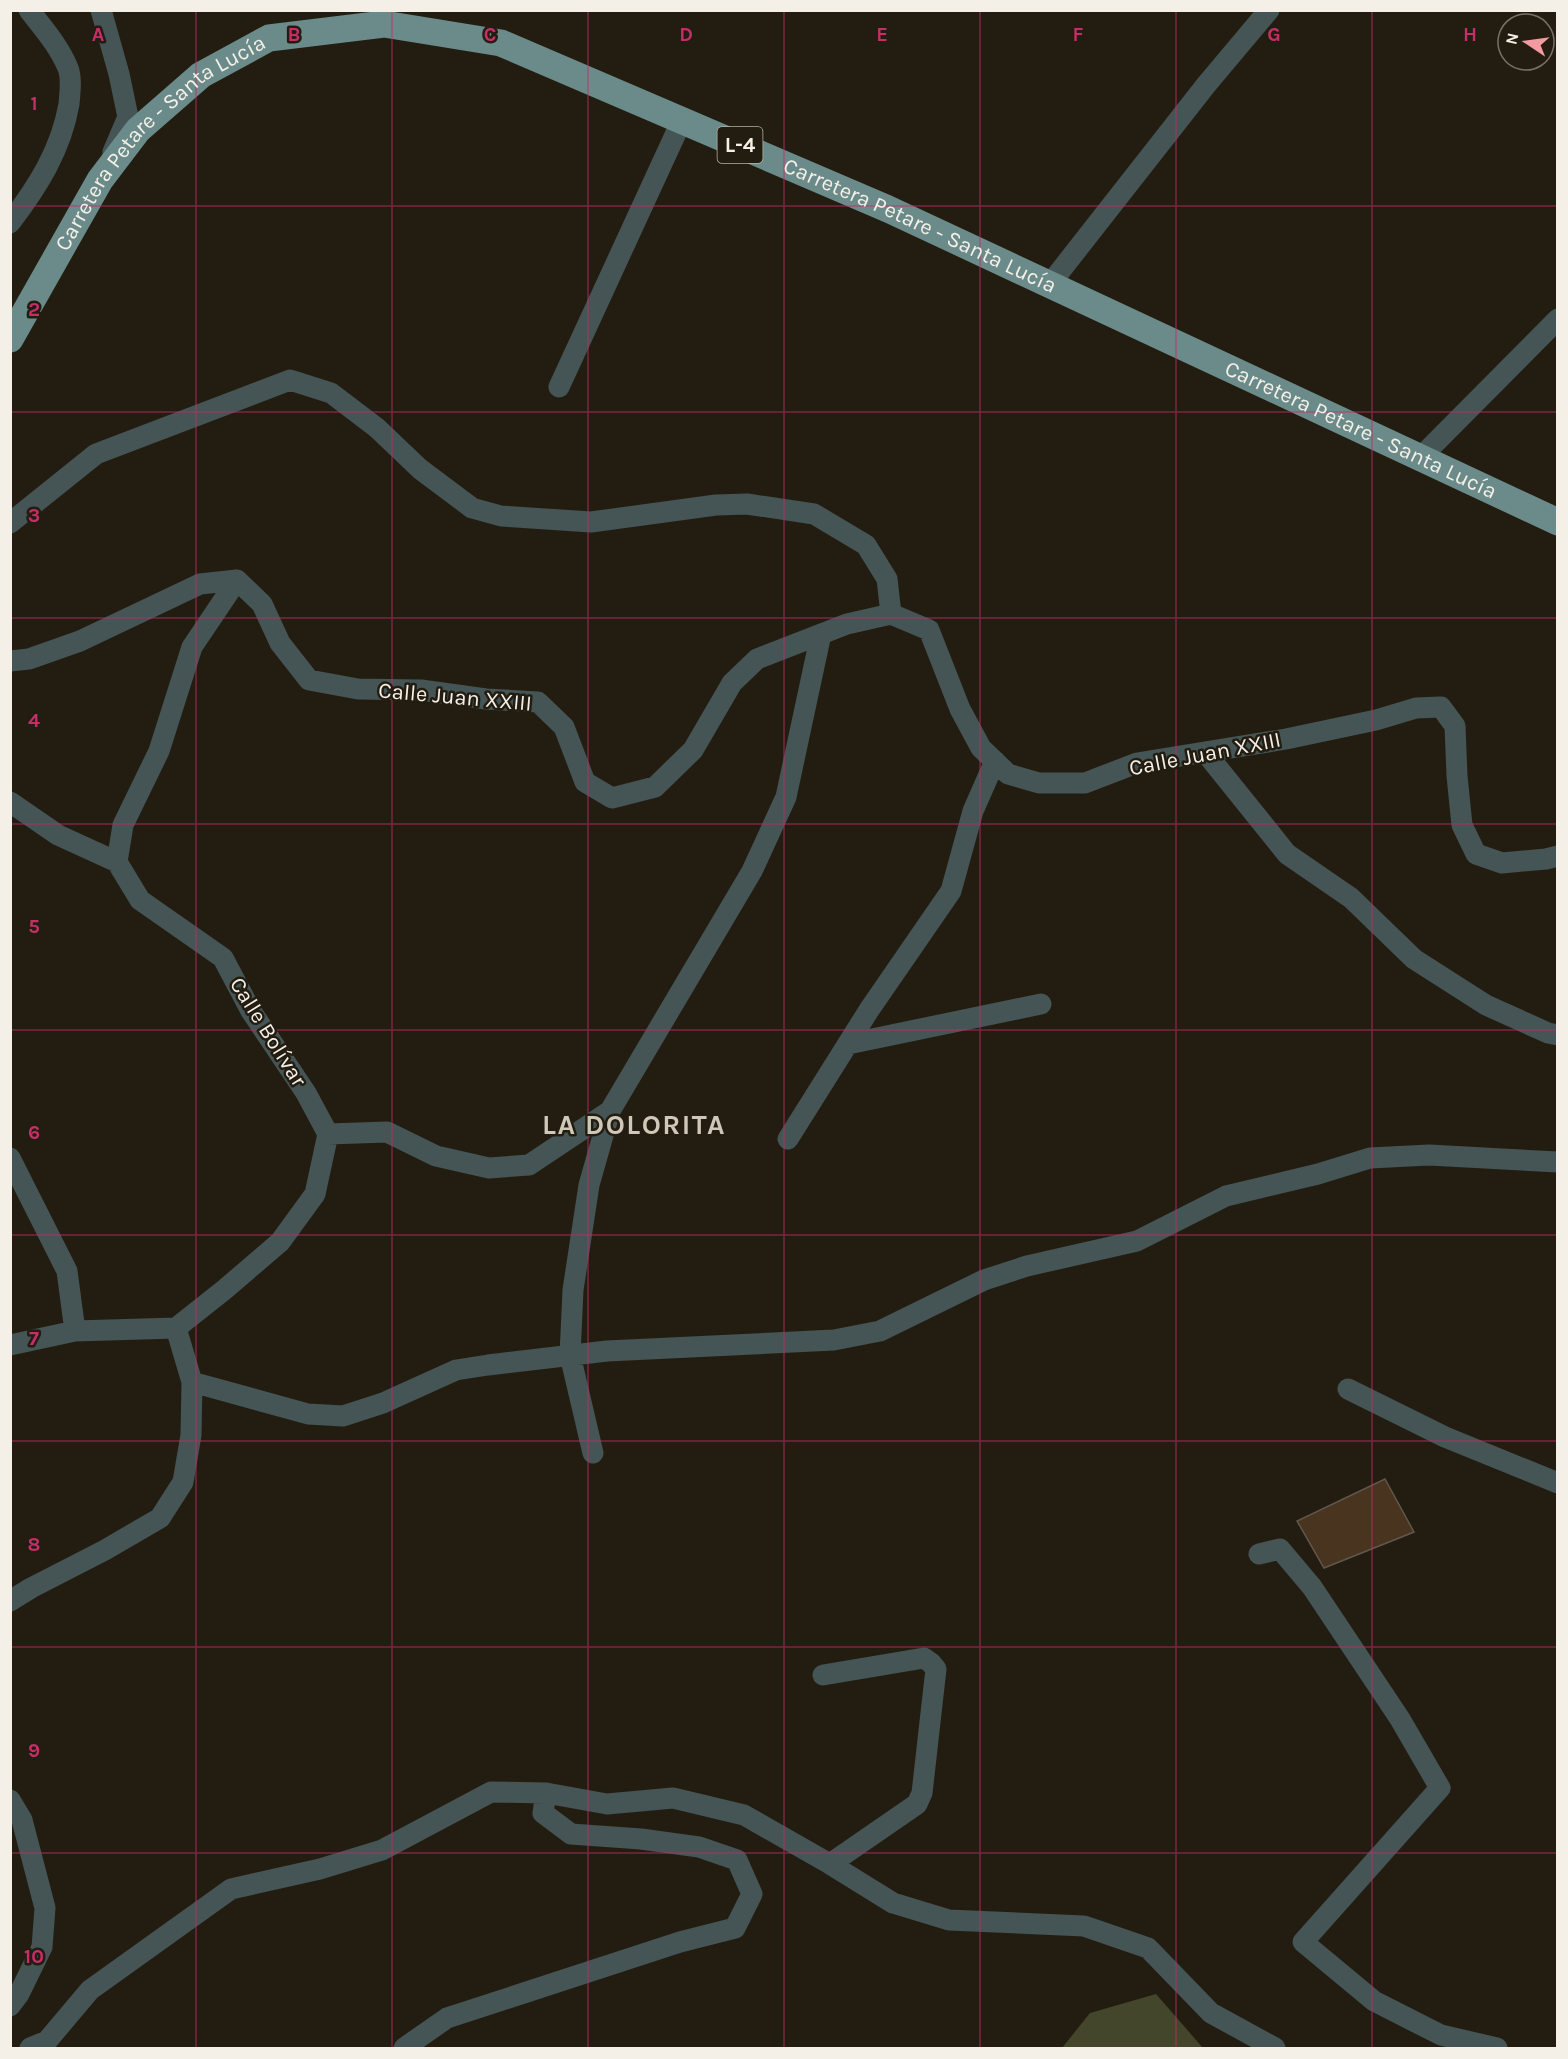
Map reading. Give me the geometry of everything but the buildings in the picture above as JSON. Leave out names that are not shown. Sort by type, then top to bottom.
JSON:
[{"type":"main road","name":"Carretera Petare - Santa Lucía","points":[[10,339],[100,180],[138,130],[201,75],[269,38],[384,24],[501,43],[888,209],[1557,522]]},
{"type":"street","points":[[10,223],[50,164],[66,123],[70,92],[69,70],[60,50],[29,10]]},
{"type":"street","points":[[100,180],[128,117],[101,10]]},
{"type":"street","points":[[1050,284],[1206,85],[1269,10]]},
{"type":"street","points":[[560,387],[682,120]]},
{"type":"street","points":[[1420,458],[1557,319]]},
{"type":"street","points":[[10,523],[96,454],[290,380],[331,393],[377,428],[420,469],[472,508],[501,516],[591,522],[716,505],[747,504],[814,514],[866,545],[887,579],[891,614]]},
{"type":"street","points":[[10,661],[29,659],[80,641],[200,584],[237,580]]},
{"type":"street","points":[[12,808],[58,835],[117,862],[123,825],[159,752],[192,646],[237,580]]},
{"type":"street","name":"Calle Juan XXIII","points":[[237,580],[262,604],[280,643],[309,680],[358,689],[421,690],[486,699],[538,702],[564,727],[585,782],[612,798],[656,787],[693,750],[732,683],[757,659],[847,624],[891,614],[930,630],[960,709],[981,748],[1008,774],[1039,783],[1085,783],[1137,763],[1286,739],[1353,725],[1416,708],[1441,707],[1455,726],[1462,825],[1476,854],[1502,863],[1557,856]]},
{"type":"street","points":[[593,1453],[570,1355],[573,1290],[589,1185],[610,1111],[752,871],[786,797],[821,634]]},
{"type":"street","points":[[1205,753],[1287,854],[1351,898],[1414,959],[1486,1005],[1557,1035]]},
{"type":"street","points":[[788,1139],[848,1044],[951,891],[974,811],[995,761]]},
{"type":"street","name":"Calle Bolívar","points":[[117,862],[140,900],[223,958],[251,1011],[306,1093],[328,1134]]},
{"type":"street","points":[[848,1044],[1041,1004]]},
{"type":"street","points":[[10,1345],[75,1330],[176,1328],[280,1242],[315,1194],[328,1134],[387,1132],[436,1156],[489,1168],[519,1166],[529,1165],[610,1111]]},
{"type":"street","points":[[192,1383],[308,1414],[343,1416],[383,1403],[456,1370],[570,1355],[630,1350],[834,1340],[880,1331],[984,1280],[1027,1266],[1137,1241],[1226,1196],[1318,1174],[1370,1158],[1429,1155],[1557,1162]]},
{"type":"street","points":[[10,1158],[67,1271],[75,1330]]},
{"type":"street","points":[[10,1601],[160,1518],[183,1482],[190,1435],[192,1383],[176,1328]]},
{"type":"street","points":[[1348,1389],[1445,1437],[1557,1483]]},
{"type":"street","points":[[1259,1554],[1280,1549],[1312,1587],[1400,1719],[1440,1788],[1303,1942],[1374,2001],[1441,2035],[1497,2049]]},
{"type":"street","points":[[823,1675],[924,1658],[936,1669],[922,1793],[917,1804],[830,1864]]},
{"type":"street","points":[[30,2049],[47,2041],[90,1990],[231,1889],[320,1869],[382,1850],[491,1792],[546,1793],[607,1804],[673,1798],[744,1815],[893,1903],[949,1920],[1084,1926],[1148,1948],[1211,2013],[1275,2049]]},
{"type":"street","points":[[404,2049],[447,2018],[680,1942],[735,1928],[752,1894],[737,1860],[699,1847],[641,1839],[571,1834],[543,1813],[546,1793]]},
{"type":"street","points":[[10,1800],[22,1820],[45,1908],[42,1947],[19,1994],[10,2006]]},
{"type":"green space","points":[[1156,1994],[1203,2048],[1062,2048],[1090,2013]]},
{"type":"district","name":"LA DOLORITA","points":[[634,1124]]}]
